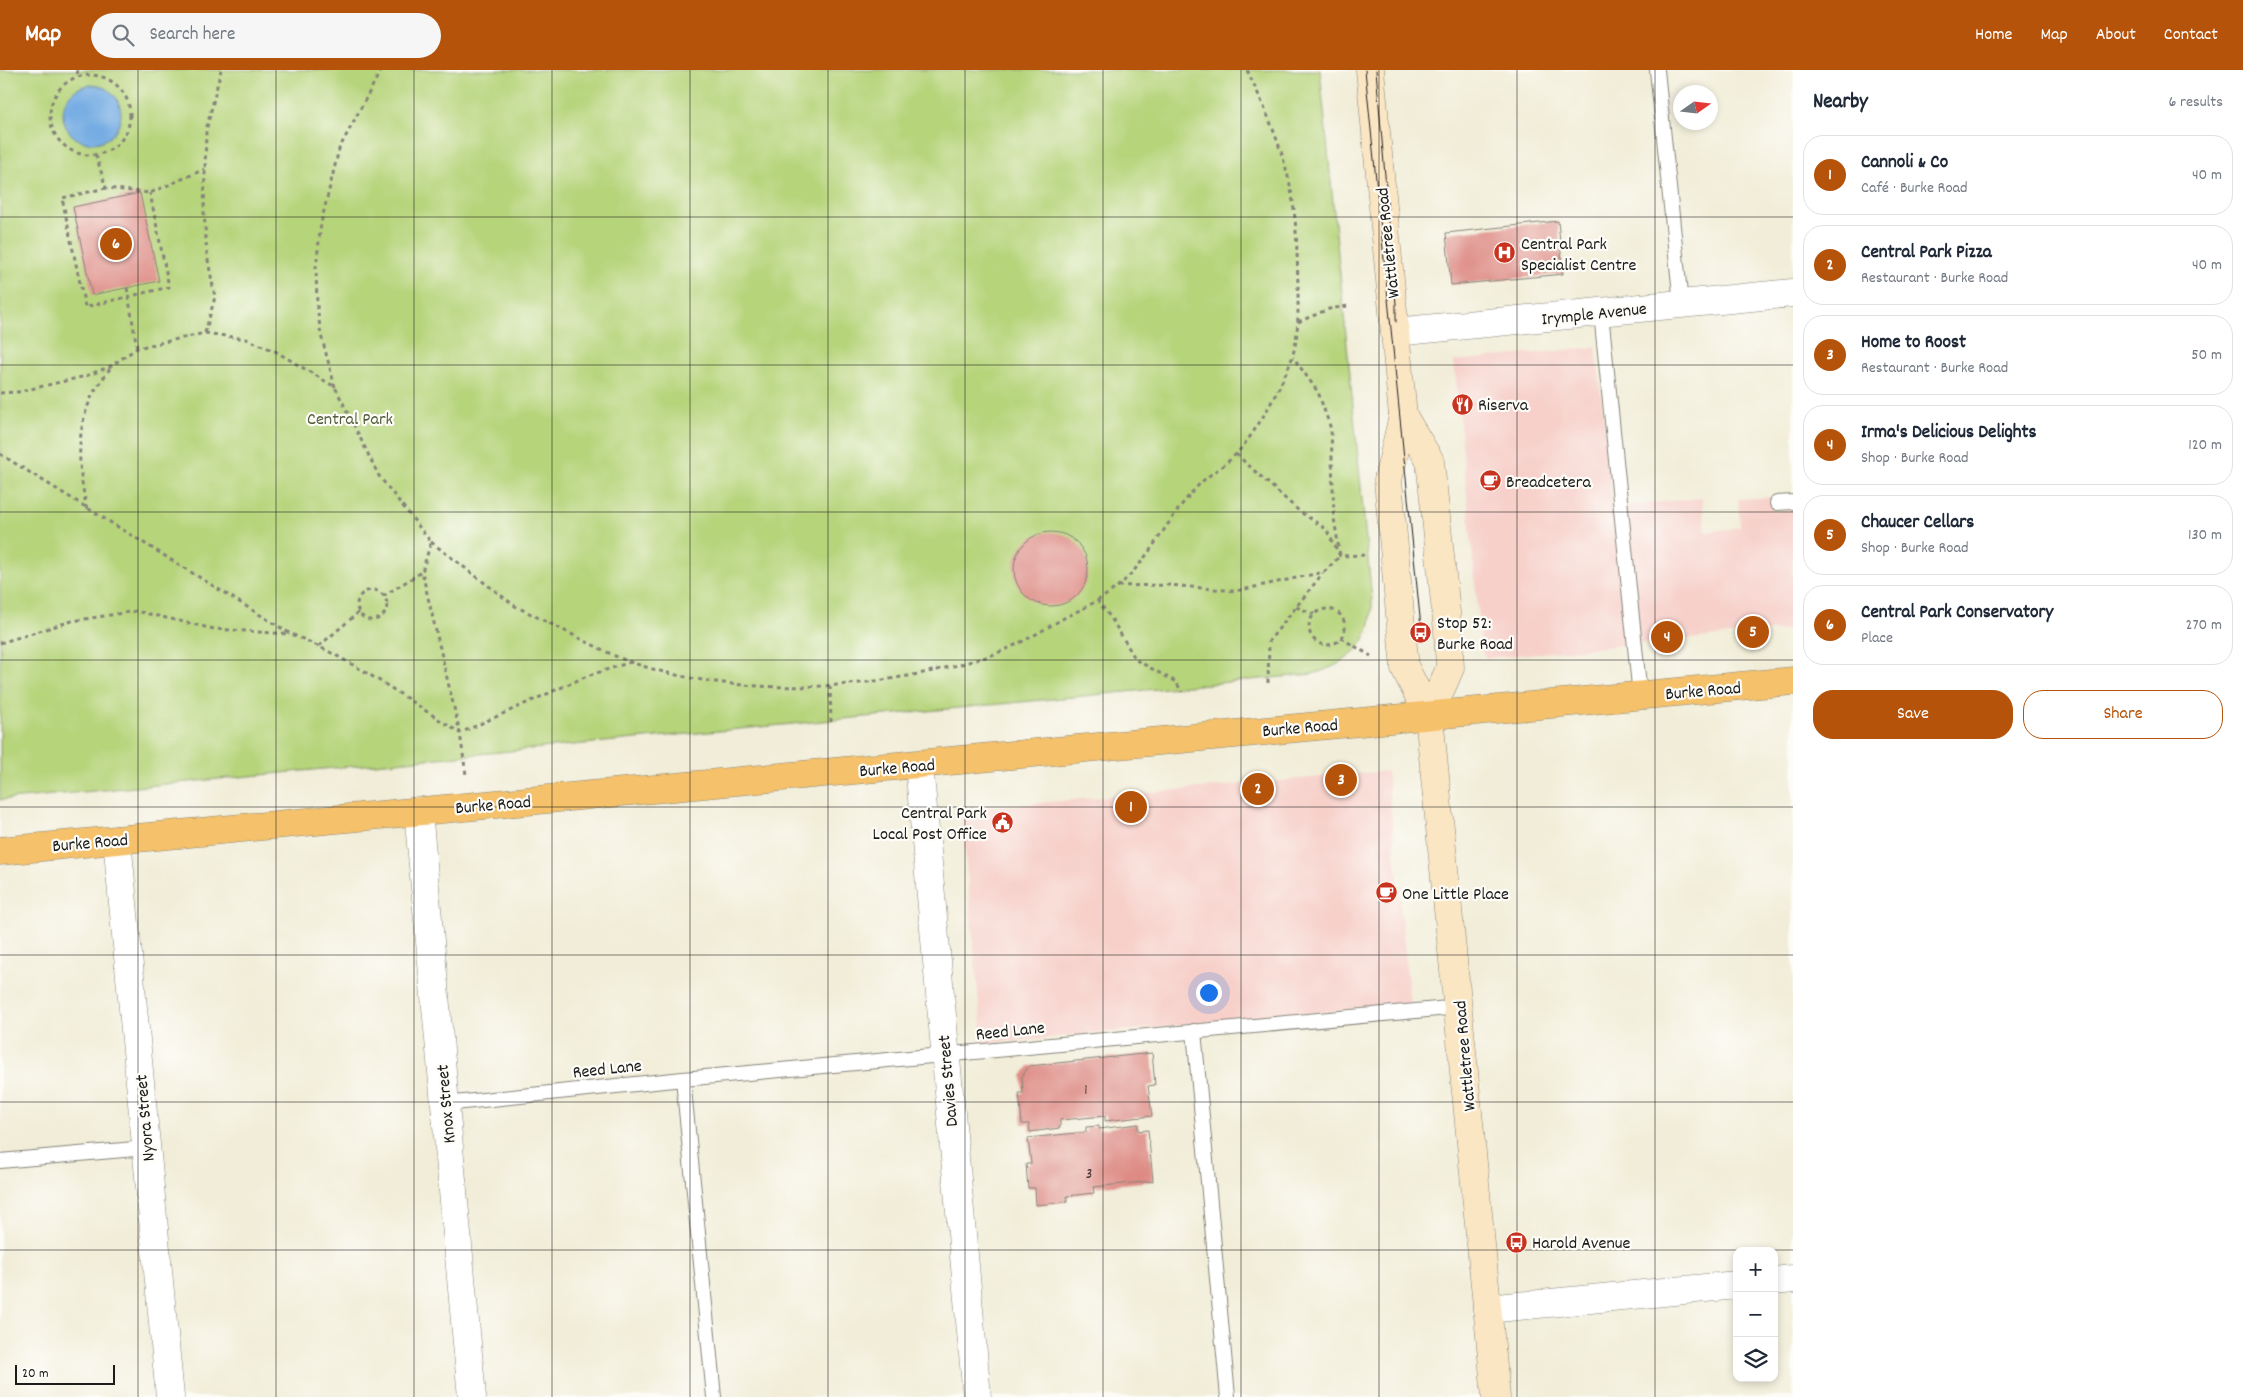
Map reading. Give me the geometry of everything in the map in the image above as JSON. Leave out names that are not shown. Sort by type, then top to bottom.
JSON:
[{"type":"main road","name":"Wattletree Road","points":[[1370,70],[1403,416],[1388,480],[1405,668],[1429,716],[1496,1397]]},
{"type":"main road","name":"Wattletree Road","points":[[1403,416],[1430,461],[1448,639],[1450,668],[1429,716]]},
{"type":"main road","name":"Burke Road","points":[[0,851],[1793,681]]},
{"type":"street","name":"Irymple Avenue","points":[[1396,332],[1793,293]]},
{"type":"street","name":"Davies Street","points":[[919,765],[977,1397]]},
{"type":"street","name":"Knox Street","points":[[418,811],[472,1397]]},
{"type":"street","name":"Nyora Street","points":[[117,840],[170,1397]]},
{"type":"street","points":[[1778,1281],[1793,1279]]},
{"type":"street","points":[[1488,1308],[1733,1285]]},
{"type":"lane","points":[[1657,70],[1681,304]]},
{"type":"lane","points":[[1601,313],[1640,696]]},
{"type":"lane","points":[[1777,503],[1793,502]]},
{"type":"lane","name":"Reed Lane","points":[[445,1104],[683,1079],[1459,1007]]},
{"type":"lane","points":[[1194,1031],[1228,1397]]},
{"type":"lane","points":[[683,1079],[714,1397]]},
{"type":"lane","points":[[0,1161],[146,1148]]},
{"type":"path","points":[[77,70],[78,76]]},
{"type":"path","points":[[205,333],[216,297],[207,255],[204,212],[206,131],[221,70]]},
{"type":"path","points":[[381,70],[339,149],[320,223],[316,268],[317,306],[321,335],[335,387],[379,476],[431,542],[515,606],[630,662],[713,682],[770,687],[830,686],[913,674],[990,655],[1026,639],[1097,600],[1118,586],[1144,559],[1167,524],[1198,486],[1236,454],[1274,400],[1292,356],[1298,322],[1297,249],[1290,185],[1264,106],[1247,70]]},
{"type":"path","points":[[91,74],[104,77],[115,84],[124,94],[128,106],[129,118],[126,131],[119,142],[109,150],[96,155],[70,150],[60,142],[53,130],[49,117],[51,104],[57,91],[66,82],[78,76],[91,74]]},
{"type":"path","points":[[96,155],[106,188]]},
{"type":"path","points":[[150,193],[169,287],[85,307],[62,198],[106,188],[150,193],[205,169]]},
{"type":"path","points":[[127,288],[137,348]]},
{"type":"path","points":[[1298,322],[1329,309],[1348,306]]},
{"type":"path","points":[[0,393],[18,392],[86,376],[111,366],[137,348],[205,333],[246,339],[275,351],[335,387]]},
{"type":"path","points":[[1292,356],[1318,392],[1331,429],[1334,518],[1340,556]]},
{"type":"path","points":[[87,509],[79,472],[80,441],[89,402],[111,366]]},
{"type":"path","points":[[0,454],[291,634],[320,646],[370,675],[460,733]]},
{"type":"path","points":[[1236,454],[1299,510],[1326,529],[1340,556]]},
{"type":"path","points":[[431,542],[422,572],[460,733],[470,806]]},
{"type":"path","points":[[1268,683],[1269,641],[1295,607],[1340,556],[1372,555]]},
{"type":"path","points":[[383,596],[422,572]]},
{"type":"path","points":[[1118,586],[1169,585],[1236,591],[1324,572]]},
{"type":"path","points":[[376,591],[383,596],[387,605],[381,618],[371,620],[362,616],[360,612],[360,598],[366,592],[376,591]]},
{"type":"path","points":[[1097,600],[1112,618],[1136,660],[1176,682],[1182,692]]},
{"type":"path","points":[[1295,607],[1314,614]]},
{"type":"path","points":[[1325,609],[1336,612],[1344,622],[1341,638],[1332,645],[1315,642],[1308,625],[1314,614],[1325,609]]},
{"type":"path","points":[[0,643],[72,621],[136,611],[214,629],[291,634]]},
{"type":"path","points":[[320,646],[360,612]]},
{"type":"path","points":[[1341,638],[1371,656]]},
{"type":"path","points":[[460,733],[587,676],[630,662]]},
{"type":"path","points":[[830,686],[831,725]]},
{"type":"shaded area","points":[[1596,347],[1613,507],[1702,498],[1706,532],[1740,527],[1738,499],[1771,497],[1773,511],[1793,509],[1793,629],[1486,658],[1482,652],[1454,361]]},
{"type":"shaded area","points":[[1387,771],[1410,1004],[983,1044],[961,810]]},
{"type":"green space","name":"Central Park","points":[[0,70],[1320,70],[1372,600],[1369,628],[1358,649],[1349,657],[1313,674],[0,800]]},
{"type":"water","points":[[86,85],[98,85],[113,93],[121,108],[121,120],[113,135],[98,143],[86,143],[71,135],[63,120],[63,108],[71,93]]},
{"type":"building","points":[[140,193],[159,281],[92,295],[73,207]]},
{"type":"building","name":"Central Park Specialist Centre","points":[[1558,221],[1563,274],[1451,285],[1446,233]]},
{"type":"building","points":[[1051,532],[1072,538],[1082,548],[1088,569],[1082,590],[1072,600],[1051,606],[1030,600],[1020,590],[1014,569],[1020,548],[1030,538]]},
{"type":"building","points":[[1152,1053],[1155,1085],[1148,1086],[1152,1116],[1105,1121],[1105,1116],[1060,1120],[1060,1128],[1030,1132],[1029,1124],[1022,1124],[1019,1093],[1023,1093],[1022,1076],[1029,1066]]},
{"type":"building","points":[[1138,1124],[1138,1131],[1148,1130],[1153,1181],[1093,1187],[1094,1193],[1067,1196],[1067,1202],[1036,1205],[1035,1188],[1028,1188],[1026,1164],[1031,1164],[1028,1138],[1086,1132],[1086,1127],[1099,1126],[1099,1129]]},
{"type":"tram line","points":[[1365,70],[1422,637]]},
{"type":"tram line","points":[[1376,70],[1396,322]]},
{"type":"place","name":"Central Park Conservatory","points":[[116,244]]},
{"type":"place","name":"Central Park Specialist Centre","points":[[1505,253]]},
{"type":"place","name":"Riserva","points":[[1462,404]]},
{"type":"place","name":"Breadcetera","points":[[1490,481]]},
{"type":"place","name":"Stop 52: Burke Road","points":[[1421,632]]},
{"type":"place","name":"Chaucer Cellars","points":[[1753,632]]},
{"type":"place","name":"Irma's Delicious Delights","points":[[1667,637]]},
{"type":"place","name":"Home to Roost","points":[[1341,780]]},
{"type":"place","name":"Central Park Pizza","points":[[1258,789]]},
{"type":"place","name":"Cannoli & Co","points":[[1131,807]]},
{"type":"place","name":"Central Park Local Post Office","points":[[1003,822]]},
{"type":"place","name":"One Little Place","points":[[1386,893]]},
{"type":"place","name":"Harold Avenue","points":[[1516,1242]]}]
